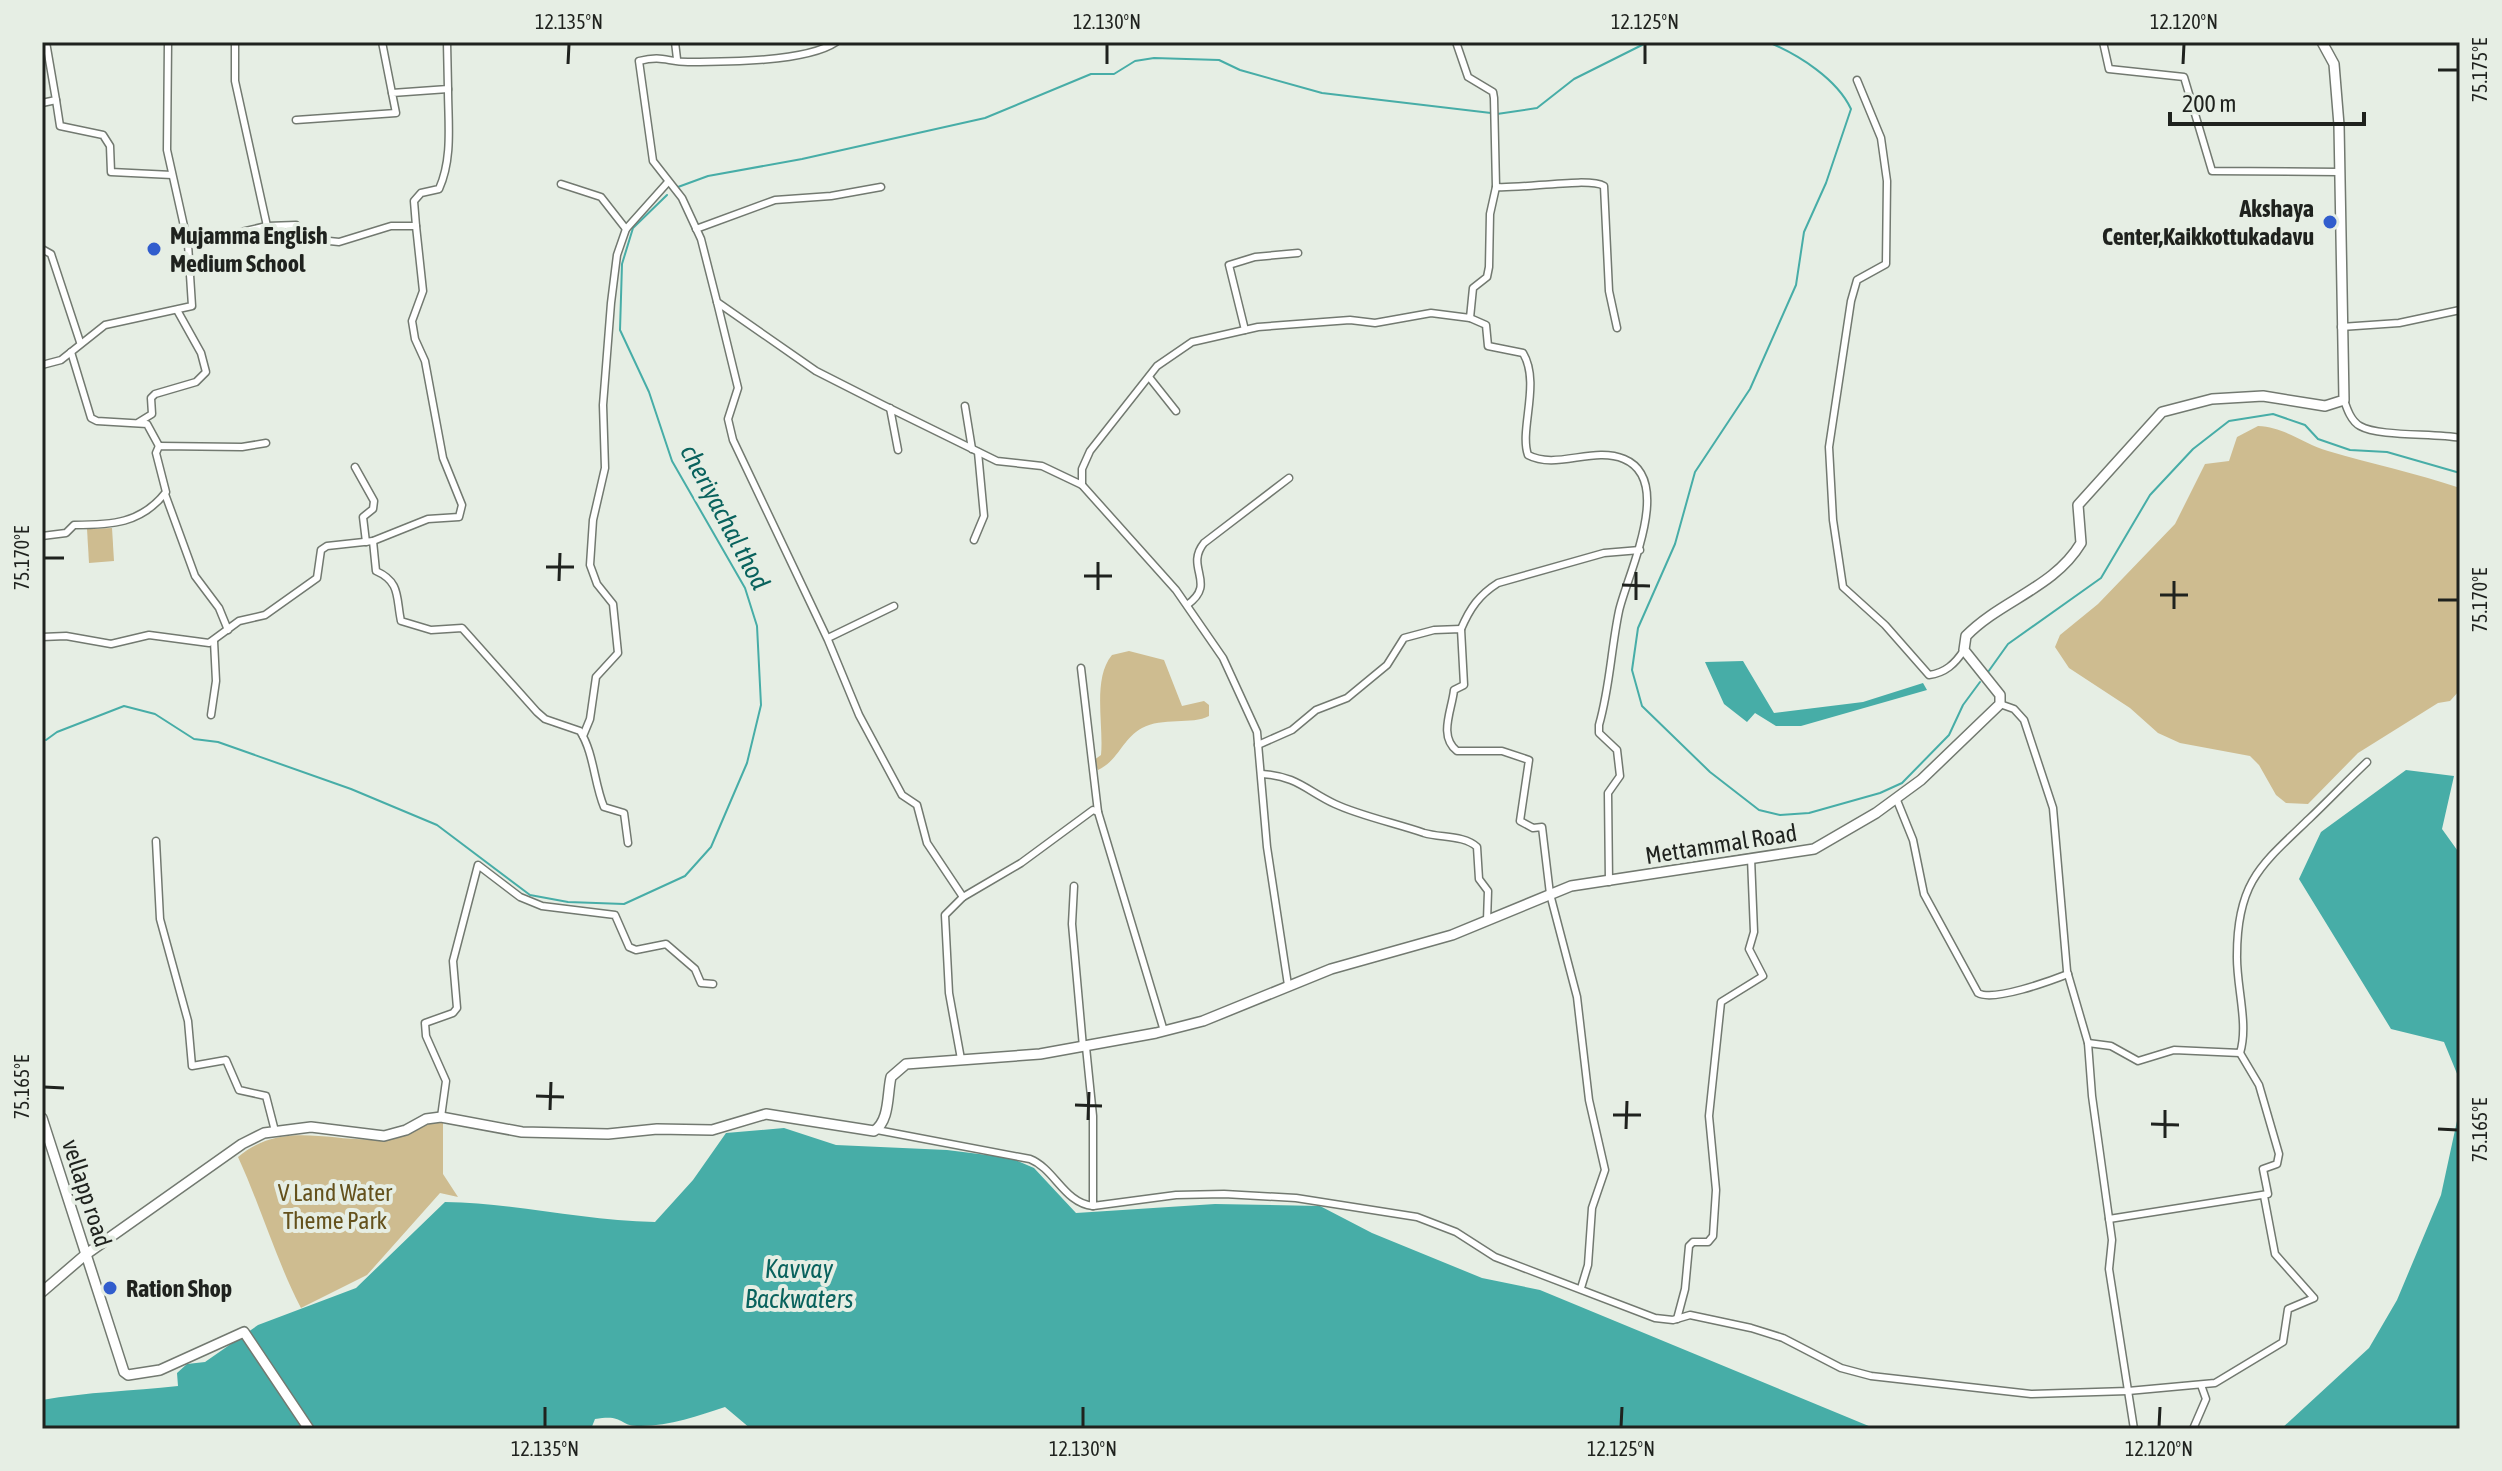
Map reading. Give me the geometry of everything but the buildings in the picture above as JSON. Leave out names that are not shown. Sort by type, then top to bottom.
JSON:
[{"type":"main road","points":[[2000,704],[2000,695],[1964,650],[1963,644],[1971,631],[1995,611],[2036,588],[2069,559],[2081,543],[2078,505],[2162,412],[2212,399],[2263,396],[2325,406],[2344,400],[2334,64],[2322,42]]},
{"type":"main road","name":"Mettammal Road","points":[[877,1130],[881,1126],[890,1080],[896,1069],[906,1064],[1085,1047],[1164,1031],[1203,1021],[1288,985],[1487,921],[1571,886],[1814,849],[1921,780],[2000,704]]},
{"type":"main road","points":[[42,1292],[85,1255],[242,1144],[275,1131],[311,1127],[384,1136],[406,1130],[426,1119],[441,1117],[522,1132],[571,1135],[712,1130],[766,1114],[877,1130]]},
{"type":"main road","name":"vellapp road","points":[[42,1118],[45,1138],[124,1372],[128,1375],[160,1370],[244,1332],[309,1429]]},
{"type":"street","points":[[46,42],[60,126],[103,135],[110,146],[111,172],[172,175]]},
{"type":"street","points":[[42,365],[61,360],[105,325],[127,317],[192,306],[188,244],[167,150],[168,42]]},
{"type":"street","points":[[235,42],[235,81],[267,226]]},
{"type":"street","points":[[296,120],[396,113],[382,42]]},
{"type":"street","points":[[42,637],[66,636],[98,644],[122,643],[149,635],[198,643],[214,641],[239,621],[265,615],[317,578],[321,550],[327,546],[369,541],[428,519],[459,517],[462,505],[443,458],[425,361],[415,339],[412,321],[423,291],[414,201],[421,193],[439,189],[448,159],[447,42]]},
{"type":"street","points":[[675,42],[677,59]]},
{"type":"street","points":[[836,42],[788,56],[677,59],[666,56],[639,61],[653,161],[682,198],[696,229],[717,302],[738,388],[728,419],[733,440],[828,638],[859,715],[902,795],[917,805],[927,843],[963,897]]},
{"type":"street","points":[[1456,42],[1468,77],[1493,92],[1496,187],[1490,214],[1487,277],[1473,288],[1470,318]]},
{"type":"street","points":[[2103,42],[2109,69],[2184,77],[2212,171],[2339,172]]},
{"type":"street","points":[[1857,80],[1881,138],[1888,234],[1886,264],[1857,280],[1829,447],[1833,520],[1843,587],[1885,625],[1929,675],[1948,668],[1964,650]]},
{"type":"street","points":[[392,93],[448,89]]},
{"type":"street","points":[[42,103],[56,100]]},
{"type":"street","points":[[1496,187],[1530,189],[1585,181],[1604,186],[1609,291],[1617,328]]},
{"type":"street","points":[[583,736],[590,719],[596,677],[618,653],[613,604],[597,584],[590,552],[605,468],[603,405],[617,255],[626,229],[668,182]]},
{"type":"street","points":[[561,184],[601,197],[626,229]]},
{"type":"street","points":[[696,229],[775,200],[831,196],[881,187]]},
{"type":"street","points":[[188,244],[267,226],[296,225],[310,239],[339,242],[391,226],[416,226]]},
{"type":"street","points":[[42,249],[51,254],[80,342]]},
{"type":"street","points":[[1245,330],[1229,265],[1255,257],[1298,253]]},
{"type":"street","points":[[717,302],[816,371],[997,461],[1042,466],[1082,485],[1187,605],[1223,658],[1257,732],[1267,847],[1288,985]]},
{"type":"street","points":[[139,422],[152,414],[151,398],[155,394],[196,382],[206,372],[201,353],[177,310]]},
{"type":"street","points":[[2341,327],[2399,323],[2460,310]]},
{"type":"street","points":[[1082,485],[1084,460],[1157,366],[1192,342],[1245,330],[1350,320],[1375,323],[1431,313],[1470,318],[1486,325],[1488,346],[1523,353],[1526,359],[1530,391],[1528,455],[1537,460],[1591,455],[1623,458],[1642,473],[1646,512],[1640,550],[1623,595],[1599,725],[1599,733],[1617,750],[1620,776],[1608,793],[1609,882]]},
{"type":"street","points":[[71,352],[91,418],[108,422],[139,422],[153,430],[159,446],[156,453],[165,494],[195,576],[219,608],[228,630]]},
{"type":"street","points":[[1149,377],[1176,411]]},
{"type":"street","points":[[2344,400],[2360,426],[2385,432],[2432,433],[2460,438]]},
{"type":"street","points":[[965,406],[984,516],[974,540]]},
{"type":"street","points":[[890,408],[898,450]]},
{"type":"street","points":[[159,446],[242,447],[266,443]]},
{"type":"street","points":[[355,467],[374,501],[373,509],[363,517],[376,571],[389,577],[400,596],[401,621],[431,630],[462,628],[545,719],[580,731],[597,794],[604,807],[624,813],[628,843]]},
{"type":"street","points":[[1187,605],[1198,597],[1203,587],[1196,557],[1199,549],[1215,533],[1289,478]]},
{"type":"street","points":[[42,536],[66,533],[74,525],[125,523],[165,494]]},
{"type":"street","points":[[1581,1288],[1588,1265],[1592,1208],[1605,1170],[1589,1100],[1577,997],[1550,894],[1542,827],[1533,828],[1520,821],[1529,760],[1502,751],[1457,751],[1448,740],[1447,728],[1454,690],[1464,685],[1461,629],[1469,610],[1483,593],[1498,583],[1604,553],[1640,550]]},
{"type":"street","points":[[828,638],[894,606]]},
{"type":"street","points":[[1258,745],[1292,730],[1316,710],[1347,698],[1387,665],[1404,638],[1434,630],[1461,629]]},
{"type":"street","points":[[211,715],[216,681],[214,641]]},
{"type":"street","points":[[1081,668],[1098,812],[1108,850],[1135,924],[1164,1031]]},
{"type":"street","points":[[2000,704],[2014,709],[2024,720],[2053,808],[2068,974],[2088,1043],[2092,1096],[2112,1240],[2109,1269],[2134,1429]]},
{"type":"street","points":[[877,1130],[1030,1159],[1039,1163],[1077,1201],[1093,1206],[1176,1195],[1224,1194],[1343,1203],[1417,1217],[1456,1232],[1495,1257],[1655,1318],[1677,1319],[1690,1315],[1751,1328],[1783,1338],[1841,1368],[1871,1376],[2031,1394],[2128,1391],[2223,1381],[2270,1353],[2286,1337],[2288,1309],[2314,1298],[2275,1254],[2264,1196],[2268,1189],[2263,1169],[2277,1164],[2279,1154],[2259,1085],[2240,1053],[2238,927],[2248,888],[2266,858],[2367,762]]},
{"type":"street","points":[[1262,774],[1305,784],[1334,804],[1429,834],[1471,842],[1477,847],[1479,879],[1488,891],[1487,921]]},
{"type":"street","points":[[1896,798],[1913,840],[1924,894],[1978,993],[1987,997],[2025,990],[2068,974]]},
{"type":"street","points":[[961,1059],[949,993],[945,915],[963,897],[1021,863],[1093,810],[1098,812]]},
{"type":"street","points":[[156,841],[160,919],[188,1021],[192,1066],[226,1060],[239,1090],[266,1096],[275,1131]]},
{"type":"street","points":[[1677,1319],[1685,1289],[1689,1246],[1693,1242],[1708,1242],[1713,1236],[1716,1190],[1709,1116],[1721,1002],[1763,976],[1749,949],[1754,932],[1751,858]]},
{"type":"street","points":[[441,1117],[446,1081],[425,1027],[427,1021],[453,1013],[457,1008],[453,961],[478,865],[520,897],[542,906],[615,915],[629,947],[636,950],[666,944],[695,969],[701,983],[713,984]]},
{"type":"street","points":[[1074,886],[1072,924],[1093,1116],[1093,1206]]},
{"type":"street","points":[[2088,1043],[2111,1046],[2138,1061],[2174,1050],[2240,1053]]},
{"type":"street","points":[[2109,1219],[2264,1196]]},
{"type":"street","points":[[2193,1429],[2206,1399],[2201,1385]]},
{"type":"green space","points":[[2258,426],[2277,429],[2328,451],[2460,488],[2460,690],[2450,701],[2438,703],[2358,753],[2308,804],[2286,803],[2276,795],[2259,765],[2250,756],[2180,743],[2158,733],[2130,708],[2069,668],[2055,647],[2060,635],[2098,604],[2175,524],[2205,464],[2229,461],[2237,437]]},
{"type":"green space","points":[[112,528],[114,561],[89,563],[87,529]]},
{"type":"green space","points":[[1129,651],[1164,660],[1182,706],[1204,701],[1209,705],[1209,716],[1142,728],[1111,761],[1098,770],[1094,760],[1101,755],[1102,677],[1112,655]]},
{"type":"green space","name":"V Land Water Theme Park","points":[[443,1119],[443,1174],[458,1197],[440,1193],[367,1275],[301,1308],[238,1157],[274,1138],[390,1138]]},
{"type":"water","points":[[1743,661],[1774,713],[1863,702],[1923,683],[1927,690],[1801,726],[1776,726],[1755,713],[1747,722],[1724,704],[1705,662]]},
{"type":"water","points":[[2406,770],[2454,776],[2442,829],[2460,854],[2460,1081],[2444,1042],[2391,1029],[2299,879],[2321,832]]},
{"type":"water","points":[[2460,1107],[2460,1429],[2281,1429],[2369,1348],[2397,1300],[2441,1195]]},
{"type":"water","name":"Kavvay Backwaters","points":[[784,1128],[836,1145],[947,1150],[1011,1158],[1034,1168],[1076,1213],[1215,1204],[1320,1206],[1372,1233],[1482,1278],[1540,1290],[1876,1429],[751,1429],[725,1407],[660,1425],[631,1425],[611,1418],[595,1419],[591,1429],[42,1429],[42,1400],[178,1386],[177,1373],[187,1364],[205,1362],[258,1325],[356,1288],[445,1202],[655,1222],[693,1180],[726,1133]]},
{"type":"waterway","points":[[1497,114],[1537,108],[1574,79],[1648,42]]},
{"type":"waterway","points":[[1768,42],[1816,69],[1845,98],[1851,109],[1826,183],[1804,232],[1796,285],[1750,389],[1695,472],[1675,544],[1638,628],[1632,670],[1642,706],[1710,772],[1759,810],[1780,815],[1809,813],[1880,793],[1902,783],[1949,735],[1963,705],[1980,682]]},
{"type":"waterway","points":[[678,187],[708,176],[802,159],[985,118],[1091,74],[1114,74],[1135,61],[1154,58],[1219,60],[1240,70],[1322,93],[1491,113]]},
{"type":"waterway","name":"cheriyachal thod","points":[[46,740],[57,732],[124,706],[155,714],[194,739],[218,742],[351,789],[437,825],[530,895],[568,902],[624,904],[685,876],[711,847],[747,763],[761,705],[757,626],[745,588],[672,461],[649,392],[620,330],[622,264],[633,228],[667,195]]},
{"type":"waterway","points":[[1988,672],[2008,644],[2101,578],[2150,495],[2193,449],[2229,421],[2273,414],[2305,425],[2318,439],[2350,450],[2387,452],[2460,473]]},
{"type":"place","name":"Akshaya Center,Kaikkottukadavu","points":[[2330,222]]},
{"type":"place","name":"Mujamma English Medium School","points":[[154,249]]},
{"type":"place","name":"Ration Shop","points":[[110,1288]]}]
